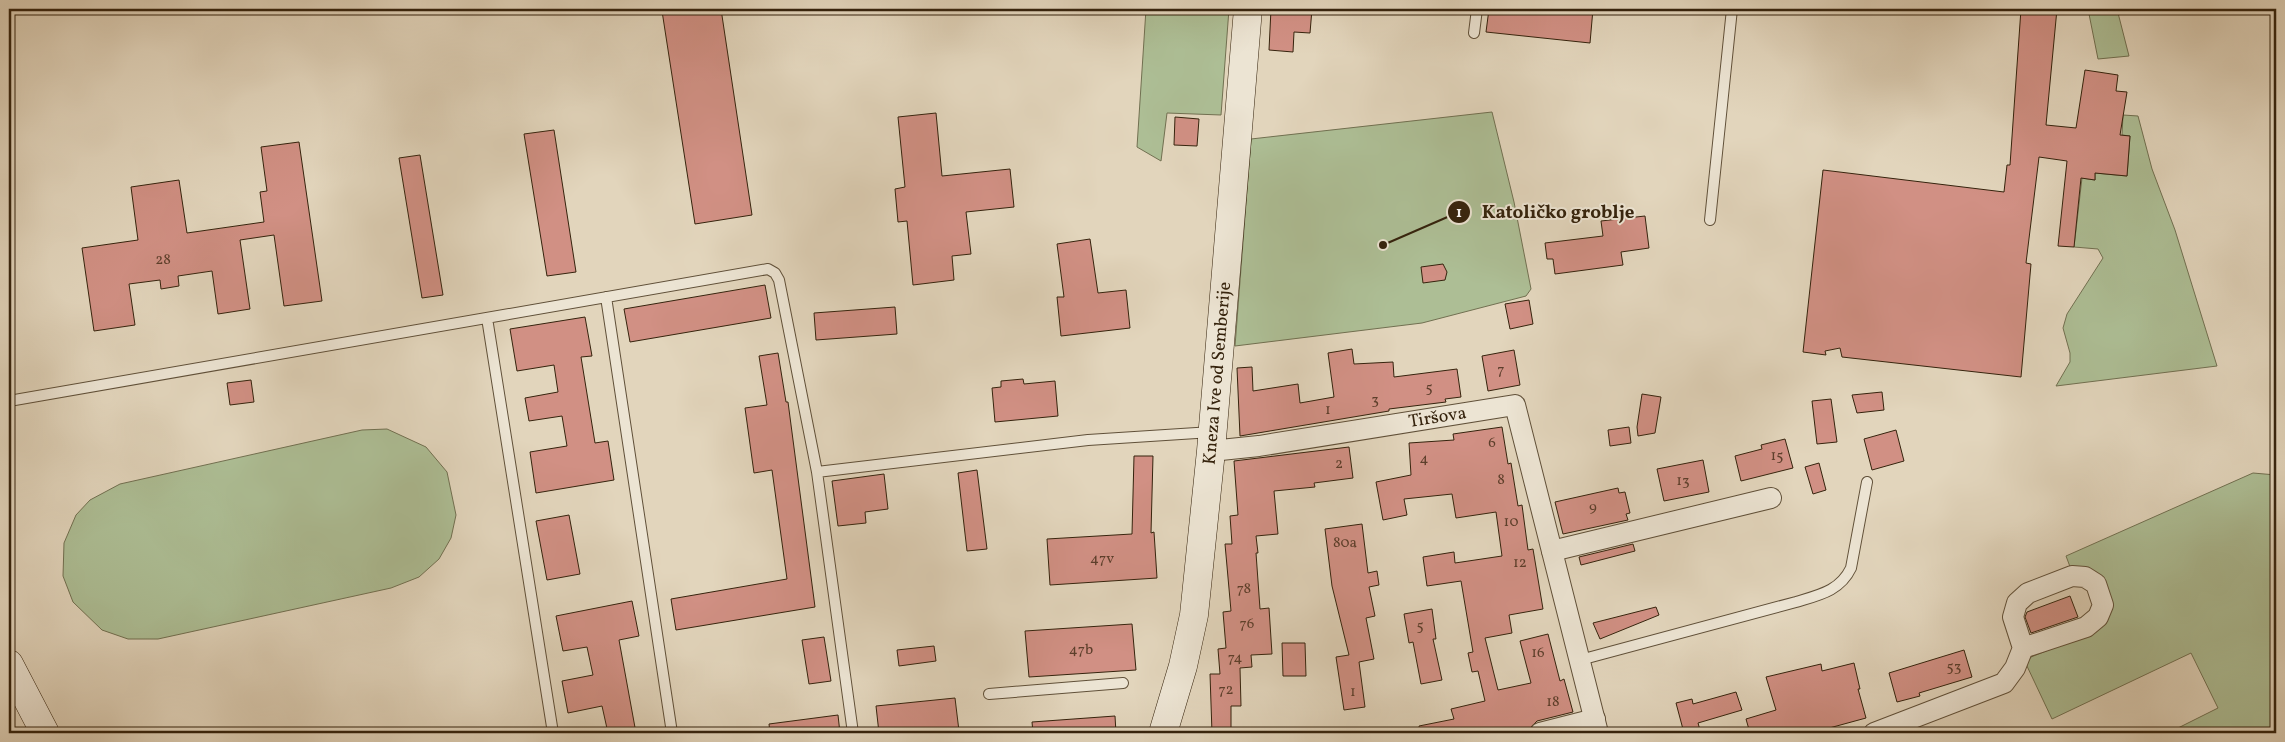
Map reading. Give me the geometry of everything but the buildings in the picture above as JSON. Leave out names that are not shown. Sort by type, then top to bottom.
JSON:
[{"type":"street","name":"Kneza Ive od Semberije","points":[[1163,733],[1183,666],[1194,615],[1212,442],[1248,9]]},
{"type":"street","name":"Tiršova","points":[[1212,442],[1259,446],[1515,405],[1596,726]]},
{"type":"street","points":[[1552,550],[1771,498]]},
{"type":"street","points":[[1874,733],[2004,683],[2015,668],[2023,648],[2013,617],[2016,603],[2028,594],[2072,576],[2085,577],[2096,584],[2103,605],[2098,617],[2086,627],[2023,648]]},
{"type":"street","points":[[9,664],[45,733]]},
{"type":"street","points":[[1540,733],[1596,726]]},
{"type":"lane","points":[[1474,33],[1477,9]]},
{"type":"lane","points":[[1710,220],[1732,9]]},
{"type":"lane","points":[[9,401],[768,270],[775,273],[779,280],[817,472],[853,733]]},
{"type":"lane","points":[[606,297],[672,733]]},
{"type":"lane","points":[[487,318],[553,733]]},
{"type":"lane","points":[[817,472],[1088,440],[1212,442]]},
{"type":"lane","points":[[1580,660],[1825,594],[1846,579],[1852,568],[1867,482]]},
{"type":"lane","points":[[989,694],[1124,683]]},
{"type":"green space","points":[[1146,9],[1229,9],[1221,115],[1167,113],[1161,161],[1137,147]]},
{"type":"green space","points":[[2088,9],[2117,9],[2129,56],[2098,59]]},
{"type":"green space","points":[[1492,112],[1514,202],[1531,289],[1526,296],[1422,323],[1235,346],[1251,139]]},
{"type":"green space","points":[[2123,115],[2138,116],[2152,169],[2175,230],[2217,366],[2056,386],[2070,362],[2070,353],[2063,328],[2067,314],[2103,258],[2098,249],[2074,247],[2082,178],[2095,180],[2095,173],[2127,176],[2130,136],[2122,135]]},
{"type":"green space","points":[[387,429],[426,447],[447,472],[456,515],[451,538],[439,559],[419,577],[391,588],[158,639],[128,639],[102,630],[73,602],[63,576],[64,543],[76,515],[90,500],[120,484],[362,430]]},
{"type":"green space","points":[[2253,473],[2276,475],[2276,733],[2168,733],[2218,708],[2191,653],[2052,719],[2026,664],[2031,657],[2094,632],[2108,602],[2072,572],[2066,556]]},
{"type":"place","name":"Katoličko groblje","points":[[1383,245]]}]
